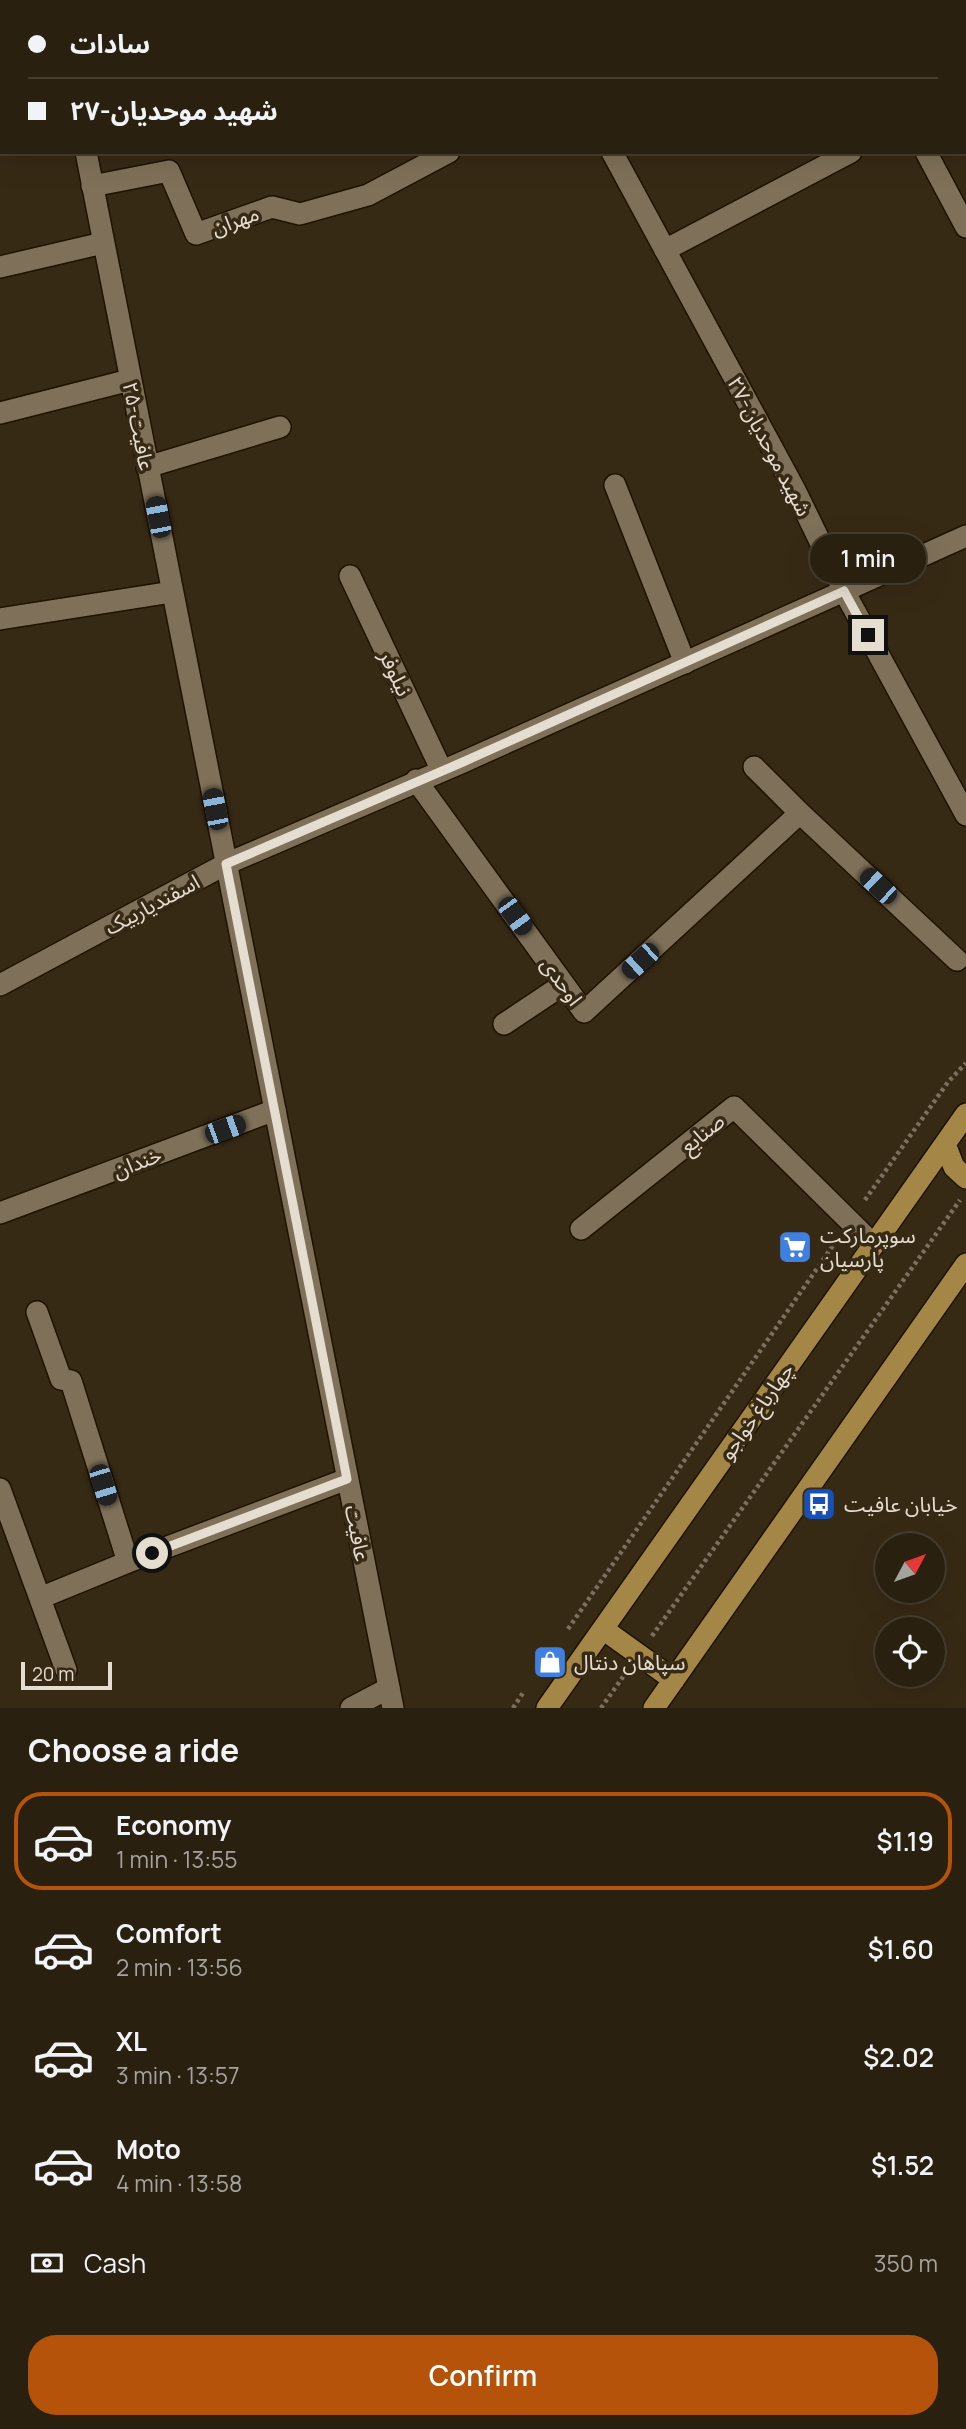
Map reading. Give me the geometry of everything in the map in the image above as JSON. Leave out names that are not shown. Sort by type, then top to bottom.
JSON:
[{"type":"main road","name":"چهارباغ خواجو","points":[[547,1708],[966,1114]]},
{"type":"main road","points":[[945,1144],[954,1167],[966,1178]]},
{"type":"main road","points":[[654,1708],[966,1264]]},
{"type":"main road","points":[[603,1629],[674,1680]]},
{"type":"street","name":"۲۵-عافیت","points":[[86,154],[226,864]]},
{"type":"street","name":"مهران","points":[[92,186],[169,171],[196,234],[272,207],[300,214],[369,195],[445,154]]},
{"type":"street","name":"۲۷-شهید موحدیان","points":[[613,154],[794,490],[844,591],[966,815]]},
{"type":"street","points":[[665,250],[847,154]]},
{"type":"street","points":[[927,154],[966,227]]},
{"type":"street","points":[[0,267],[103,243]]},
{"type":"street","points":[[0,413],[130,380]]},
{"type":"street","points":[[148,467],[280,428]]},
{"type":"street","points":[[615,485],[685,663]]},
{"type":"street","name":"اسفندیاربیک","points":[[0,985],[226,864],[442,771],[966,536]]},
{"type":"street","name":"نیلوفر","points":[[350,576],[442,771]]},
{"type":"street","points":[[0,619],[172,593]]},
{"type":"street","points":[[754,766],[800,813],[957,960]]},
{"type":"street","name":"اوحدی","points":[[416,780],[584,1012],[800,813]]},
{"type":"street","name":"عافیت","points":[[226,864],[391,1698]]},
{"type":"street","points":[[504,1024],[564,984]]},
{"type":"street","name":"صنایع","points":[[582,1229],[734,1107],[874,1245]]},
{"type":"street","name":"خندان","points":[[0,1213],[275,1110]]},
{"type":"street","points":[[37,1312],[61,1379],[71,1381],[128,1562]]},
{"type":"street","points":[[40,1598],[347,1479]]},
{"type":"street","points":[[0,1489],[66,1670]]},
{"type":"street","points":[[351,1708],[391,1698]]},
{"type":"path","points":[[566,1631],[850,1221],[948,1082],[966,1063]]},
{"type":"path","points":[[601,1708],[966,1191]]},
{"type":"path","points":[[513,1708],[528,1686]]},
{"type":"place","name":"سوپرمارکت پارسیان","points":[[795,1247]]},
{"type":"place","name":"خیابان عافیت","points":[[819,1504]]},
{"type":"place","name":"سپاهان دنتال","points":[[550,1662]]},
{"type":"route","points":[[152,1553],[347,1479],[226,864],[463,762],[844,591],[868,635]]}]
